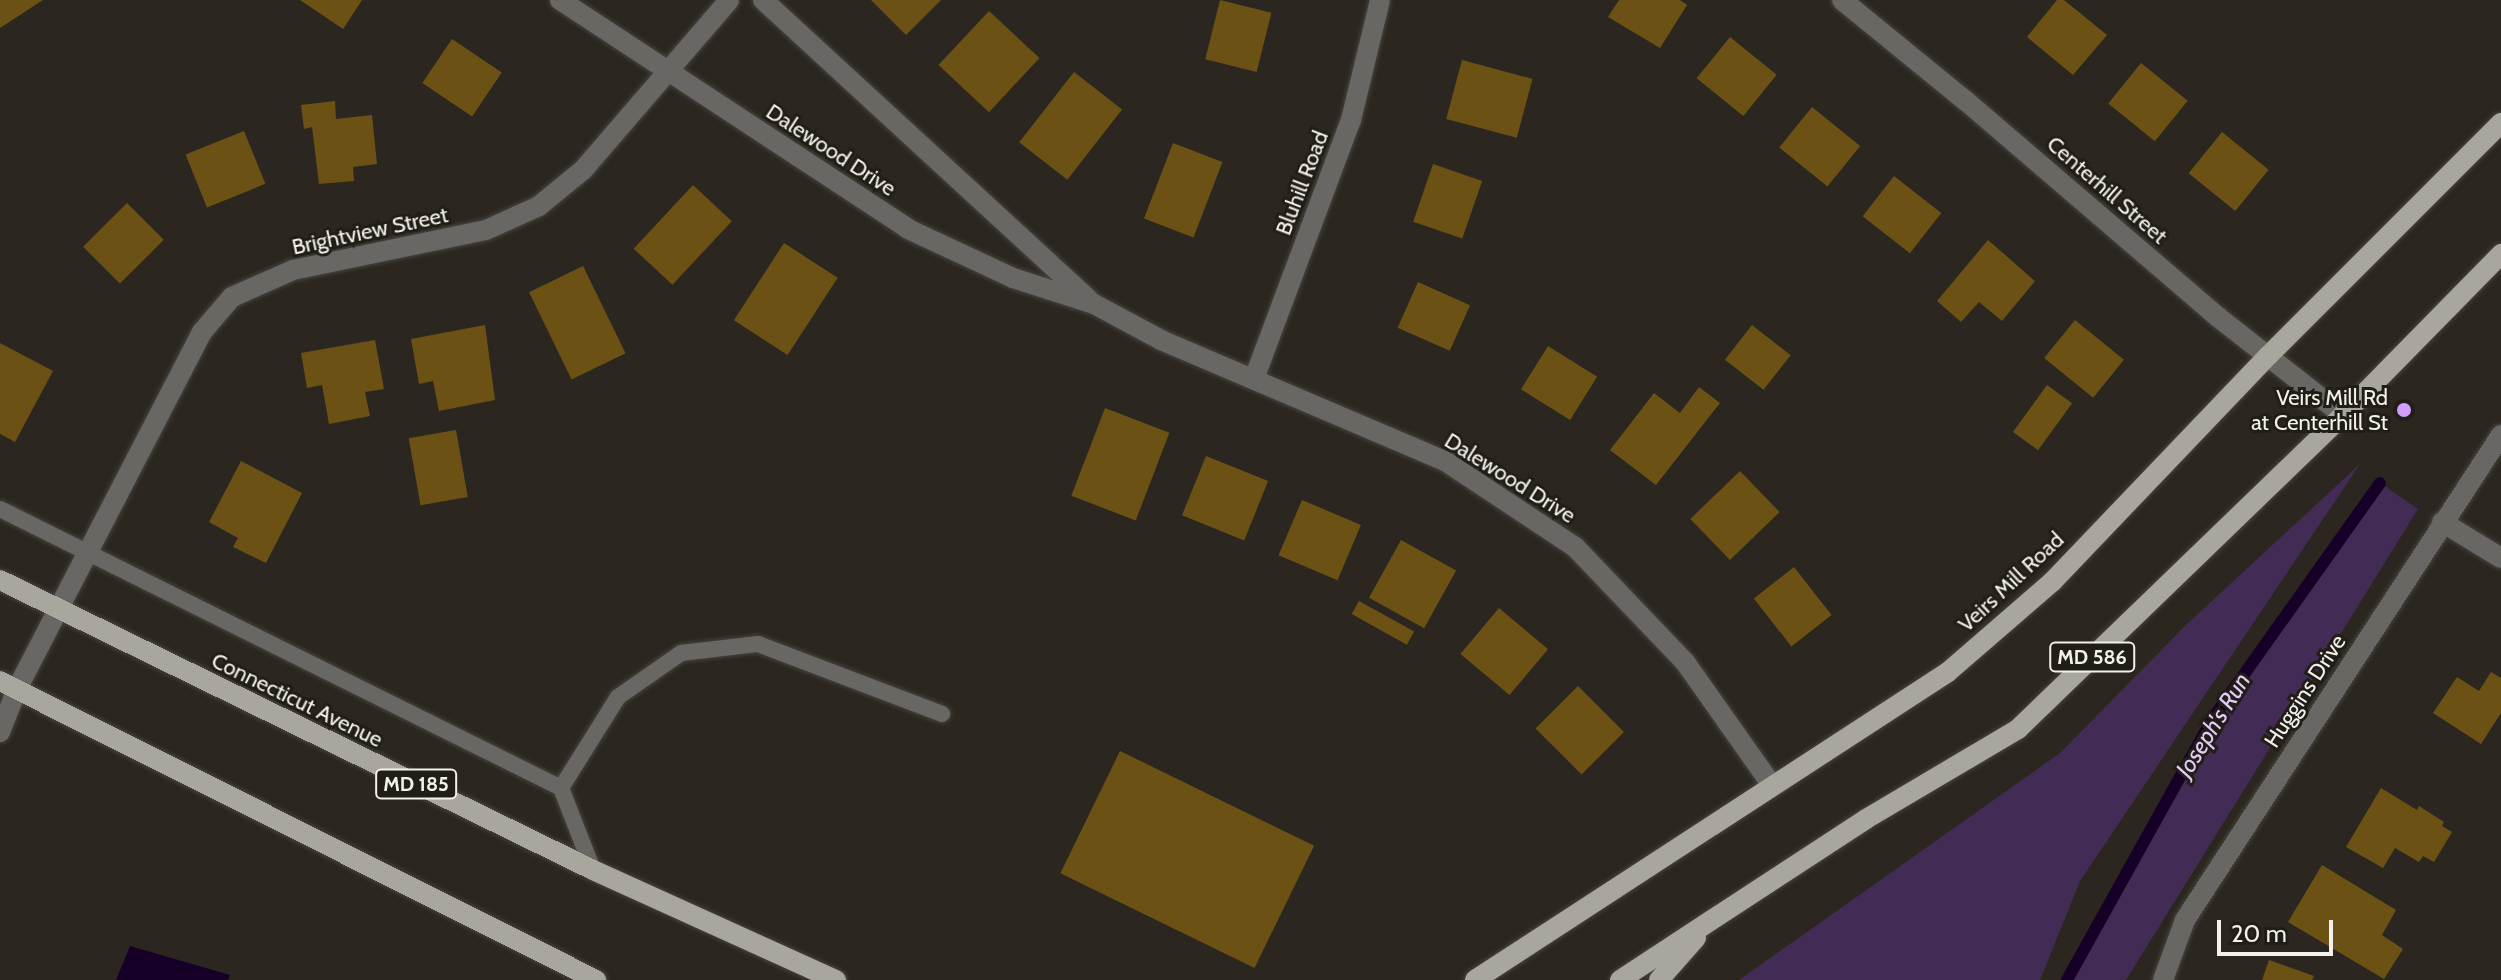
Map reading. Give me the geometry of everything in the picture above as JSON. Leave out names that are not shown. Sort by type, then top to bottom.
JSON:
[{"type":"main road","name":"Veirs Mill Road","points":[[1475,980],[1959,662],[2052,582],[2268,356],[2501,123]]},
{"type":"main road","name":"MD 586","points":[[1620,980],[1866,819],[2018,729],[2343,415],[2501,254]]},
{"type":"main road","name":"Connecticut Avenue","points":[[0,580],[593,870],[836,980]]},
{"type":"main road","points":[[8,685],[596,980]]},
{"type":"main road","points":[[1659,980],[1713,919]]},
{"type":"street","name":"Dalewood Drive","points":[[560,0],[908,229],[1013,278],[1094,304],[1161,340],[1445,461],[1575,547],[1685,662],[1771,784]]},
{"type":"street","name":"Brightview Street","points":[[0,732],[8,685],[59,610],[202,332],[232,297],[293,270],[486,230],[539,206],[583,170],[729,0]]},
{"type":"street","name":"Dalewood Drive","points":[[763,0],[1094,304]]},
{"type":"street","name":"Bluhill Road","points":[[1254,379],[1351,120],[1380,0]]},
{"type":"street","name":"Centerhill Street","points":[[1842,0],[2268,356],[2343,415]]},
{"type":"street","name":"Huggins Drive","points":[[2163,980],[2185,920],[2501,435]]},
{"type":"street","points":[[2442,522],[2501,558]]},
{"type":"lane","points":[[0,509],[561,788],[593,870]]},
{"type":"lane","points":[[561,788],[618,697],[681,653],[758,644],[942,714]]},
{"type":"shaded area","points":[[2360,464],[2080,881],[2040,980],[1739,980],[2060,753],[2187,624]]},
{"type":"shaded area","points":[[2380,483],[2418,509],[2126,980],[2067,980],[2213,718]]},
{"type":"shaded area","points":[[130,946],[230,975],[228,980],[116,980]]},
{"type":"building","points":[[0,0],[43,0],[0,28]]},
{"type":"building","points":[[300,0],[362,0],[343,29]]},
{"type":"building","points":[[871,0],[941,0],[906,35]]},
{"type":"building","points":[[1220,0],[1271,13],[1257,72],[1205,59]]},
{"type":"building","points":[[1619,0],[1680,0],[1687,5],[1660,48],[1608,17]]},
{"type":"building","points":[[2057,0],[2064,0],[2107,35],[2073,75],[2027,37]]},
{"type":"building","points":[[989,11],[1039,58],[989,112],[939,65]]},
{"type":"building","points":[[1730,37],[1777,75],[1743,116],[1697,78]]},
{"type":"building","points":[[452,39],[502,73],[472,116],[422,83]]},
{"type":"building","points":[[1462,60],[1533,79],[1517,138],[1446,119]]},
{"type":"building","points":[[2141,63],[2188,101],[2155,141],[2108,103]]},
{"type":"building","points":[[1074,72],[1122,110],[1067,180],[1019,142]]},
{"type":"building","points":[[335,101],[336,119],[372,115],[377,164],[353,167],[354,181],[319,184],[312,127],[304,129],[301,105]]},
{"type":"building","points":[[1812,107],[1860,146],[1827,186],[1779,147]]},
{"type":"building","points":[[244,131],[265,184],[207,207],[186,155]]},
{"type":"building","points":[[2222,132],[2269,170],[2235,211],[2189,173]]},
{"type":"building","points":[[1173,143],[1222,162],[1193,238],[1144,219]]},
{"type":"building","points":[[1433,164],[1482,181],[1462,239],[1413,222]]},
{"type":"building","points":[[1894,176],[1941,213],[1910,253],[1863,216]]},
{"type":"building","points":[[693,185],[732,221],[672,285],[634,249]]},
{"type":"building","points":[[127,203],[164,240],[120,284],[83,247]]},
{"type":"building","points":[[1988,240],[2035,281],[2002,321],[1979,302],[1961,322],[1937,301]]},
{"type":"building","points":[[784,243],[838,278],[788,355],[734,320]]},
{"type":"building","points":[[583,266],[626,353],[572,379],[529,292]]},
{"type":"building","points":[[1418,282],[1470,305],[1450,351],[1398,328]]},
{"type":"building","points":[[2075,320],[2124,360],[2093,398],[2044,358]]},
{"type":"building","points":[[485,325],[495,400],[439,411],[433,381],[419,384],[411,339]]},
{"type":"building","points":[[1752,325],[1791,355],[1764,390],[1725,360]]},
{"type":"building","points":[[375,340],[384,389],[365,392],[370,416],[329,424],[322,385],[307,388],[301,353]]},
{"type":"building","points":[[0,343],[53,371],[15,442],[0,434]]},
{"type":"building","points":[[1548,346],[1597,377],[1570,420],[1521,389]]},
{"type":"building","points":[[2047,385],[2072,403],[2038,450],[2013,432]]},
{"type":"building","points":[[1699,387],[1720,403],[1656,485],[1610,450],[1654,393],[1680,413]]},
{"type":"building","points":[[1105,408],[1169,433],[1136,520],[1071,496]]},
{"type":"building","points":[[456,430],[468,497],[421,505],[409,438]]},
{"type":"building","points":[[1206,456],[1268,481],[1244,540],[1182,515]]},
{"type":"building","points":[[241,461],[302,493],[266,563],[233,547],[238,538],[209,522]]},
{"type":"building","points":[[1740,471],[1780,512],[1730,560],[1690,519]]},
{"type":"building","points":[[1302,500],[1361,525],[1337,580],[1279,555]]},
{"type":"building","points":[[1401,540],[1456,571],[1424,628],[1369,598]]},
{"type":"building","points":[[1794,567],[1832,615],[1791,646],[1754,598]]},
{"type":"building","points":[[1359,601],[1414,632],[1407,645],[1352,614]]},
{"type":"building","points":[[1499,608],[1548,649],[1509,695],[1460,654]]},
{"type":"building","points":[[2491,672],[2501,678],[2501,713],[2481,744],[2433,713],[2457,677],[2479,691]]},
{"type":"building","points":[[1578,686],[1624,732],[1582,774],[1536,728]]},
{"type":"building","points":[[1120,751],[1314,846],[1255,968],[1060,873]]},
{"type":"building","points":[[2381,788],[2417,810],[2419,806],[2444,822],[2442,826],[2452,832],[2434,862],[2423,856],[2419,862],[2395,848],[2383,868],[2346,847]]},
{"type":"building","points":[[2322,865],[2396,910],[2382,935],[2403,949],[2384,979],[2288,922]]},
{"type":"building","points":[[2269,960],[2314,976],[2312,980],[2262,980]]},
{"type":"waterway","name":"Joseph's Run","points":[[2067,980],[2213,718],[2380,483]]},
{"type":"place","name":"Veirs Mill Rd at Centerhill St","points":[[2404,410]]}]
